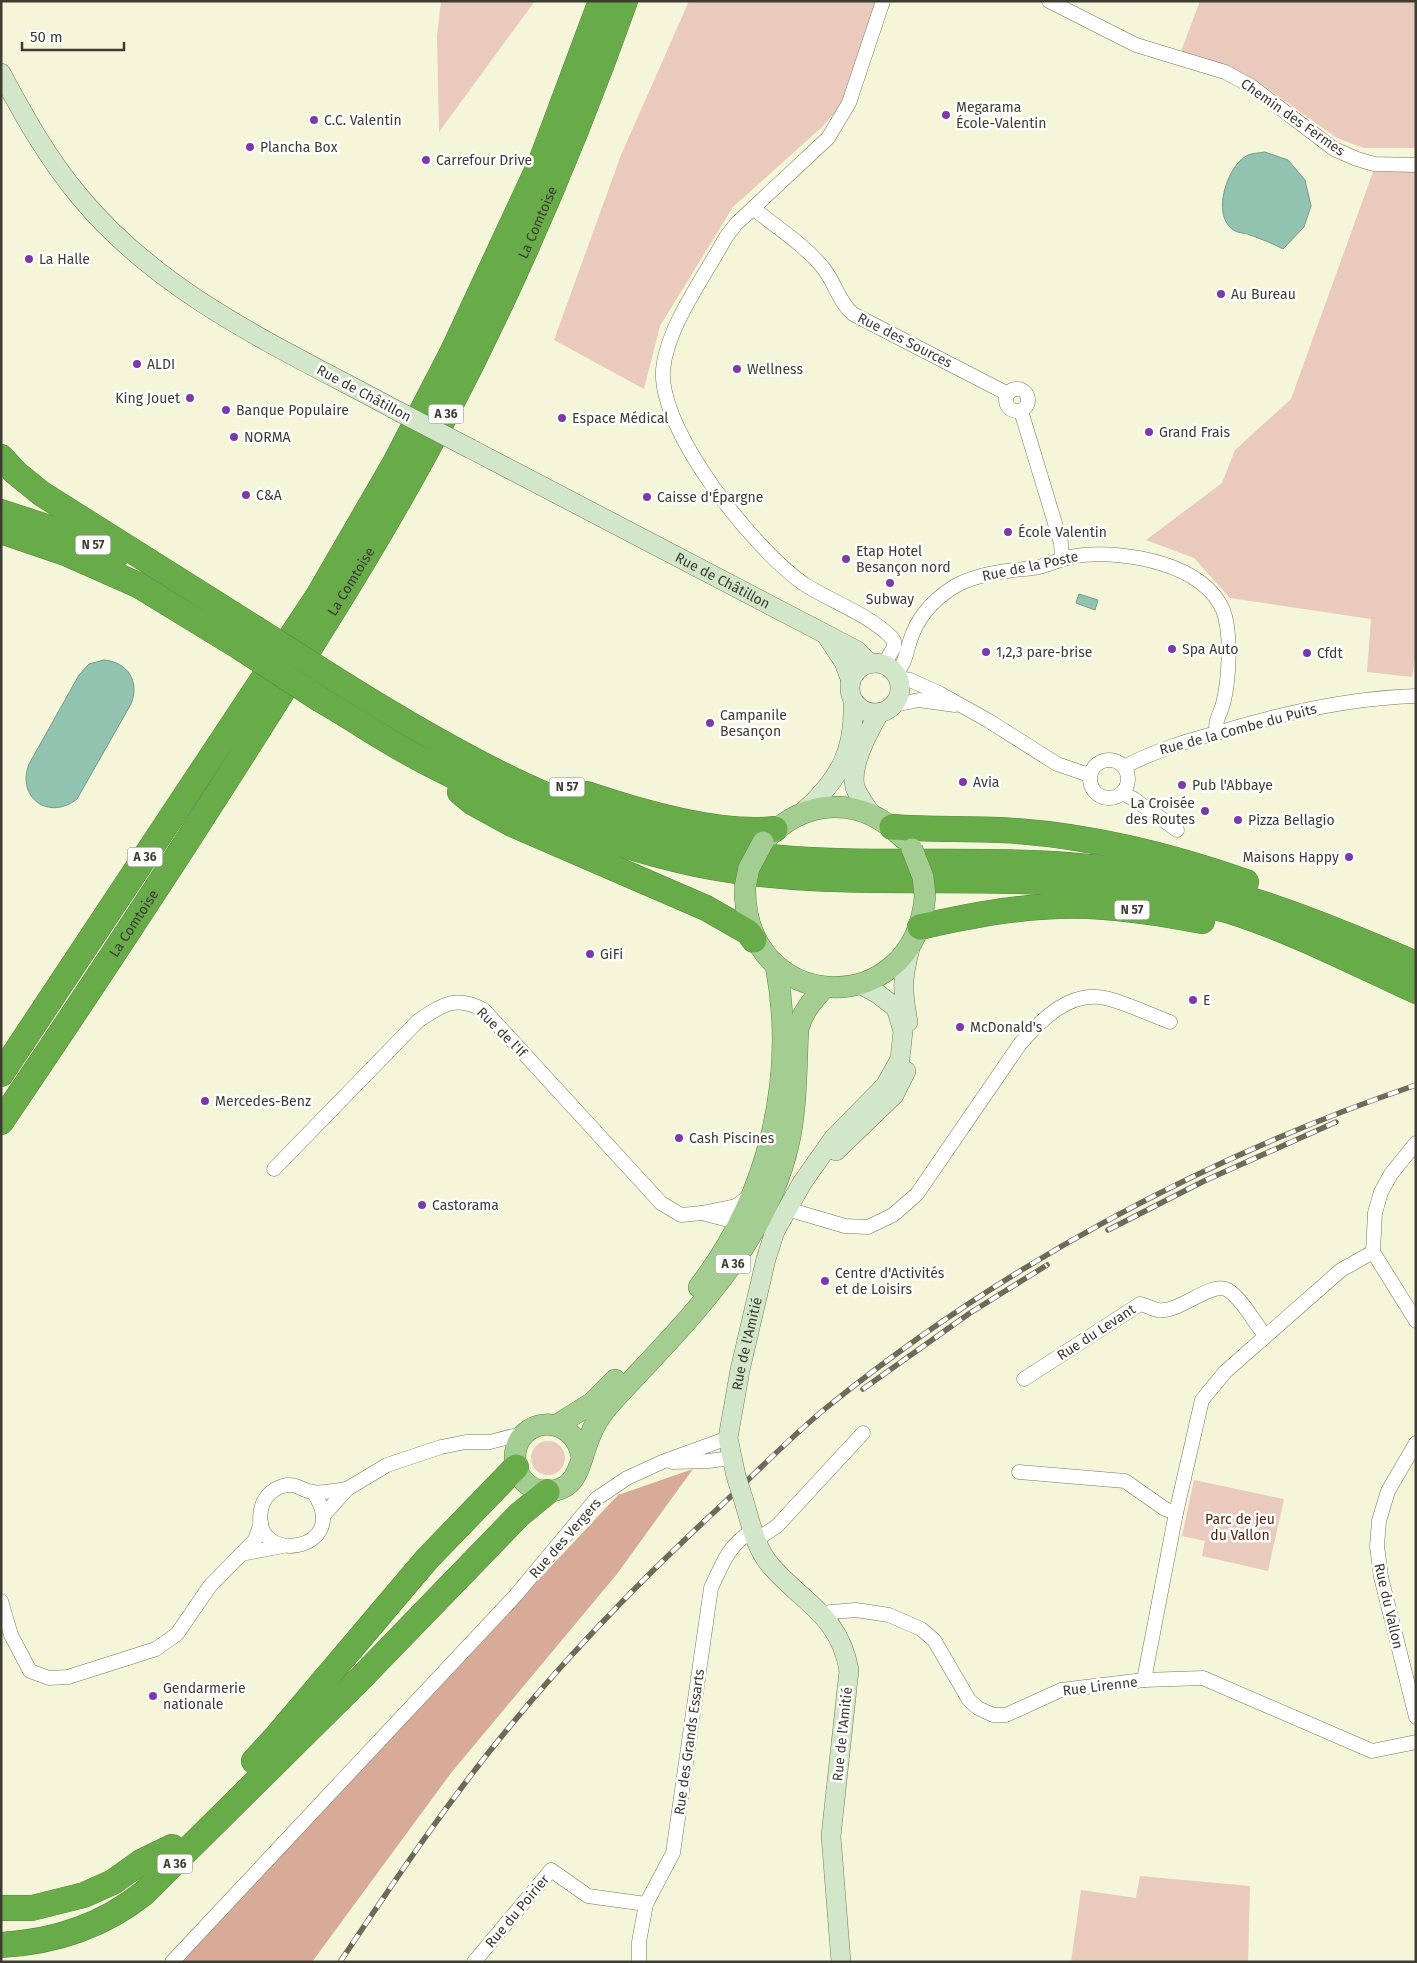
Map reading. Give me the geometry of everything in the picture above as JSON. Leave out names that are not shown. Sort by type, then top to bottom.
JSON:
[{"type":"highway","name":"La Comtoise","points":[[1,1074],[318,596],[396,463],[452,353],[536,172],[601,1]]},
{"type":"highway","name":"La Comtoise","points":[[1,1122],[219,792],[335,608],[414,473],[472,363],[560,173],[625,1]]},
{"type":"highway","points":[[1,457],[16,473],[42,494],[183,585]]},
{"type":"highway","name":"N 57","points":[[1,512],[65,533],[183,585],[254,627],[371,702],[473,760],[593,814],[669,838],[731,852],[860,862],[1045,864],[1100,868],[1154,876],[1208,887],[1289,911],[1416,963]]},
{"type":"highway","name":"N 57","points":[[1,531],[68,554],[138,585],[321,700],[424,761],[562,824],[628,846],[696,864],[825,880],[1045,882],[1125,889],[1231,912],[1341,957],[1416,991]]},
{"type":"highway","name":"N 57","points":[[371,702],[523,772],[596,797],[708,825],[745,830],[769,836]]},
{"type":"highway","name":"N 57","points":[[424,761],[472,802],[512,824],[706,908],[734,923],[754,940]]},
{"type":"highway","name":"N 57","points":[[892,827],[1046,834],[1156,854],[1215,871],[1292,899],[1416,963]]},
{"type":"highway","name":"N 57","points":[[915,938],[956,918],[995,912],[1058,907],[1104,907],[1204,921],[1341,957]]},
{"type":"highway","name":"A 36","points":[[1,1049],[27,1015],[79,957]]},
{"type":"highway","name":"A 36","points":[[6,1941],[106,1907],[125,1895],[277,1736],[427,1559],[515,1463]]},
{"type":"highway","name":"A 36","points":[[6,1941],[43,1940],[95,1924],[112,1916],[144,1893],[360,1679],[518,1515],[547,1492]]},
{"type":"highway","name":"A 36","points":[[1,1908],[32,1908],[84,1895],[113,1882],[141,1862],[172,1847]]},
{"type":"main road","name":"N 57","points":[[841,807],[871,814],[892,827],[912,849],[923,877],[925,896],[915,938],[890,968],[860,984],[825,987],[807,984],[776,966],[754,940],[744,906],[749,868],[769,836],[803,812],[841,807]]},
{"type":"main road","name":"A 36","points":[[547,1492],[558,1490],[575,1478],[590,1435],[608,1406],[708,1298],[728,1272],[754,1230],[762,1193],[764,1166],[780,1086],[781,1005],[776,966]]},
{"type":"main road","name":"A 36","points":[[515,1463],[516,1449],[525,1433],[539,1426],[557,1425],[592,1403],[676,1314],[701,1285],[740,1223],[762,1193],[788,1146],[801,1017],[807,1006],[825,987]]},
{"type":"main road","points":[[557,1425],[567,1430],[575,1438],[580,1447],[582,1458]]},
{"type":"main road","points":[[515,1463],[527,1484],[547,1492]]},
{"type":"street","points":[[883,1],[849,103],[832,131],[803,163],[752,208],[726,237],[677,326],[664,370],[664,393],[674,419],[697,462],[755,540],[804,584],[875,625],[894,641],[887,671],[900,692],[886,709]]},
{"type":"street","name":"Chemin des Fermes","points":[[1049,1],[1092,21],[1136,45],[1225,72],[1252,86],[1334,149],[1356,159],[1374,164],[1416,165]]},
{"type":"street","name":"Rue de Châtillon","points":[[1,72],[33,132],[64,178],[109,229],[141,260],[203,305],[392,408],[667,550],[828,638],[856,650],[887,671]]},
{"type":"street","name":"Rue des Sources","points":[[752,208],[816,260],[831,279],[846,308],[853,314],[1008,394],[1016,389],[1026,394],[1027,406],[1020,411],[1061,543],[1062,558]]},
{"type":"street","name":"Rue de la Poste","points":[[887,671],[905,662],[911,639],[926,610],[952,588],[968,580],[1014,570],[1039,567],[1062,558],[1084,555],[1137,558],[1189,573],[1210,591],[1223,611],[1229,647],[1223,703],[1215,725],[1217,733]]},
{"type":"street","name":"Rue de Châtillon","points":[[828,638],[844,662],[851,681]]},
{"type":"street","points":[[960,705],[919,700],[886,709],[863,711],[853,701],[850,690],[851,681],[858,670],[887,671],[910,680],[960,705],[989,721],[1057,764],[1089,775]]},
{"type":"street","name":"Rue de la Combe du Puits","points":[[1124,767],[1162,748],[1274,716],[1328,704],[1377,697],[1416,696]]},
{"type":"street","name":"N 57","points":[[803,812],[829,787],[842,766],[853,725],[853,701]]},
{"type":"street","name":"N 57","points":[[871,814],[856,788],[854,780],[864,743],[886,709]]},
{"type":"street","points":[[1104,760],[1115,761],[1124,767],[1128,778],[1122,793],[1111,798],[1100,796],[1091,788],[1089,775],[1094,766],[1104,760]]},
{"type":"street","points":[[1122,793],[1134,799],[1177,830]]},
{"type":"street","name":"Rue de l'Amitié","points":[[802,1182],[883,1107],[894,1095],[906,1075],[911,1034],[902,991],[904,971],[915,938]]},
{"type":"street","name":"Rue de l'Amitié","points":[[841,1962],[831,1836],[849,1670],[841,1640],[833,1627],[769,1564],[755,1535],[734,1467],[728,1438],[740,1370],[766,1259],[775,1231],[802,1182],[833,1139],[885,1086],[900,1059],[903,1031],[896,1008],[878,994],[860,984]]},
{"type":"street","points":[[787,1209],[845,1226],[868,1227],[893,1215],[917,1194],[1020,1044],[1034,1028],[1057,1009],[1074,1000],[1104,998],[1170,1022]]},
{"type":"street","name":"Rue de l'If","points":[[274,1169],[418,1021],[438,1008],[453,1002],[469,1002],[484,1010],[661,1203],[681,1214],[702,1213]]},
{"type":"street","points":[[1416,1143],[1391,1174],[1381,1192],[1375,1213],[1373,1252],[1416,1321]]},
{"type":"street","points":[[702,1213],[736,1206],[762,1193]]},
{"type":"street","points":[[702,1213],[740,1223]]},
{"type":"street","points":[[1144,1680],[1176,1513],[1202,1400],[1225,1372],[1265,1335],[1341,1270],[1373,1252]]},
{"type":"street","name":"Rue du Levant","points":[[1024,1379],[1140,1304],[1158,1311],[1173,1308],[1216,1288],[1226,1289],[1239,1301],[1265,1335]]},
{"type":"street","points":[[241,1554],[282,1546],[290,1547],[307,1544],[318,1532],[323,1516],[347,1489],[387,1465],[414,1454],[466,1442],[490,1442],[525,1433]]},
{"type":"street","points":[[755,1535],[777,1526],[862,1433]]},
{"type":"street","name":"Rue des Vergers","points":[[172,1962],[516,1595],[596,1499],[627,1478],[662,1462],[728,1438]]},
{"type":"street","points":[[490,1442],[515,1463]]},
{"type":"street","name":"Rue du Vallon","points":[[1416,1443],[1388,1491],[1379,1522],[1377,1546],[1381,1578],[1416,1717]]},
{"type":"street","points":[[662,1462],[708,1461],[734,1467]]},
{"type":"street","points":[[1019,1472],[1125,1481],[1165,1508],[1176,1513]]},
{"type":"street","points":[[1,1601],[11,1635],[30,1671],[49,1678],[68,1678],[156,1649],[177,1634],[210,1586],[254,1540],[261,1523],[264,1501],[276,1488],[294,1484],[313,1492],[347,1489]]},
{"type":"street","points":[[313,1492],[321,1504],[323,1516]]},
{"type":"street","points":[[261,1523],[265,1533],[272,1541],[282,1546]]},
{"type":"street","name":"Rue des Grands Essarts","points":[[639,1962],[639,1942],[646,1904],[673,1853],[711,1588],[725,1558],[736,1541],[755,1535]]},
{"type":"street","name":"Rue Lirenne","points":[[820,1613],[856,1610],[889,1615],[921,1629],[934,1640],[969,1700],[978,1708],[993,1715],[1006,1715],[1061,1690],[1144,1680],[1203,1678],[1372,1751],[1416,1742]]},
{"type":"street","name":"Rue du Poirier","points":[[474,1962],[551,1870],[588,1896],[646,1904]]},
{"type":"green space","points":[[441,1],[535,1],[439,132],[437,36]]},
{"type":"green space","points":[[689,1],[876,1],[843,104],[822,127],[733,207],[660,326],[644,389],[554,340],[621,155]]},
{"type":"green space","points":[[1200,1],[1416,1],[1416,148],[1364,148],[1337,138],[1260,83],[1234,69],[1180,54]]},
{"type":"green space","points":[[1416,171],[1416,651],[1412,677],[1367,672],[1371,619],[1230,598],[1194,558],[1146,540],[1222,483],[1235,450],[1291,399],[1373,172]]},
{"type":"green space","points":[[548,1441],[555,1442],[560,1446],[564,1451],[564,1465],[560,1470],[555,1474],[548,1475],[541,1474],[536,1470],[532,1465],[531,1458],[532,1451],[536,1446],[541,1442]]},
{"type":"green space","name":"Parc de jeu du Vallon","points":[[1194,1480],[1284,1499],[1268,1571],[1202,1556],[1205,1541],[1182,1536]]},
{"type":"green space","points":[[1140,1876],[1250,1886],[1248,1962],[1071,1962],[1081,1890],[1136,1898]]},
{"type":"shaded area","points":[[1265,152],[1288,160],[1305,180],[1311,206],[1304,227],[1283,249],[1248,234],[1234,231],[1226,222],[1223,213],[1224,191],[1233,170],[1246,156]]},
{"type":"shaded area","points":[[1079,594],[1098,600],[1095,610],[1076,603]]},
{"type":"shaded area","points":[[104,660],[120,665],[130,674],[134,688],[131,704],[77,799],[56,808],[46,807],[31,796],[27,787],[26,776],[29,764],[79,675],[89,664]]},
{"type":"shaded area","points":[[693,1469],[617,1574],[451,1773],[312,1962],[180,1962],[618,1495]]},
{"type":"railway","points":[[340,1962],[441,1815],[506,1731],[554,1674],[658,1566],[782,1447],[826,1408],[962,1308],[1034,1263],[1107,1221],[1182,1182],[1259,1146],[1337,1114],[1416,1085]]},
{"type":"railway","points":[[1108,1230],[1204,1181],[1336,1122]]},
{"type":"railway","points":[[863,1389],[970,1313],[1047,1265]]},
{"type":"place","name":"Megarama École-Valentin","points":[[946,115]]},
{"type":"place","name":"C.C. Valentin","points":[[314,120]]},
{"type":"place","name":"Plancha Box","points":[[250,147]]},
{"type":"place","name":"Carrefour Drive","points":[[426,160]]},
{"type":"place","name":"La Halle","points":[[29,259]]},
{"type":"place","name":"Au Bureau","points":[[1221,294]]},
{"type":"place","name":"ALDI","points":[[137,364]]},
{"type":"place","name":"Wellness","points":[[737,369]]},
{"type":"place","name":"King Jouet","points":[[190,398]]},
{"type":"place","name":"Banque Populaire","points":[[226,410]]},
{"type":"place","name":"Espace Médical","points":[[562,418]]},
{"type":"place","name":"Grand Frais","points":[[1149,432]]},
{"type":"place","name":"NORMA","points":[[234,437]]},
{"type":"place","name":"C&A","points":[[246,495]]},
{"type":"place","name":"Caisse d'Épargne","points":[[647,497]]},
{"type":"place","name":"École Valentin","points":[[1008,532]]},
{"type":"place","name":"Etap Hotel Besançon nord","points":[[846,559]]},
{"type":"place","name":"Subway","points":[[890,583]]},
{"type":"place","name":"Spa Auto","points":[[1172,649]]},
{"type":"place","name":"1,2,3 pare-brise","points":[[986,652]]},
{"type":"place","name":"Cfdt","points":[[1307,653]]},
{"type":"place","name":"Campanile Besançon","points":[[710,723]]},
{"type":"place","name":"Avia","points":[[963,782]]},
{"type":"place","name":"Pub l'Abbaye","points":[[1182,785]]},
{"type":"place","name":"La Croisée des Routes","points":[[1205,811]]},
{"type":"place","name":"Pizza Bellagio","points":[[1238,820]]},
{"type":"place","name":"Maisons Happy","points":[[1349,857]]},
{"type":"place","name":"GiFi","points":[[590,954]]},
{"type":"place","name":"E","points":[[1193,1000]]},
{"type":"place","name":"McDonald's","points":[[960,1027]]},
{"type":"place","name":"Mercedes-Benz","points":[[205,1101]]},
{"type":"place","name":"Cash Piscines","points":[[679,1138]]},
{"type":"place","name":"Castorama","points":[[422,1205]]},
{"type":"place","name":"Centre d'Activités et de Loisirs","points":[[825,1281]]},
{"type":"place","name":"Gendarmerie nationale","points":[[153,1696]]}]
